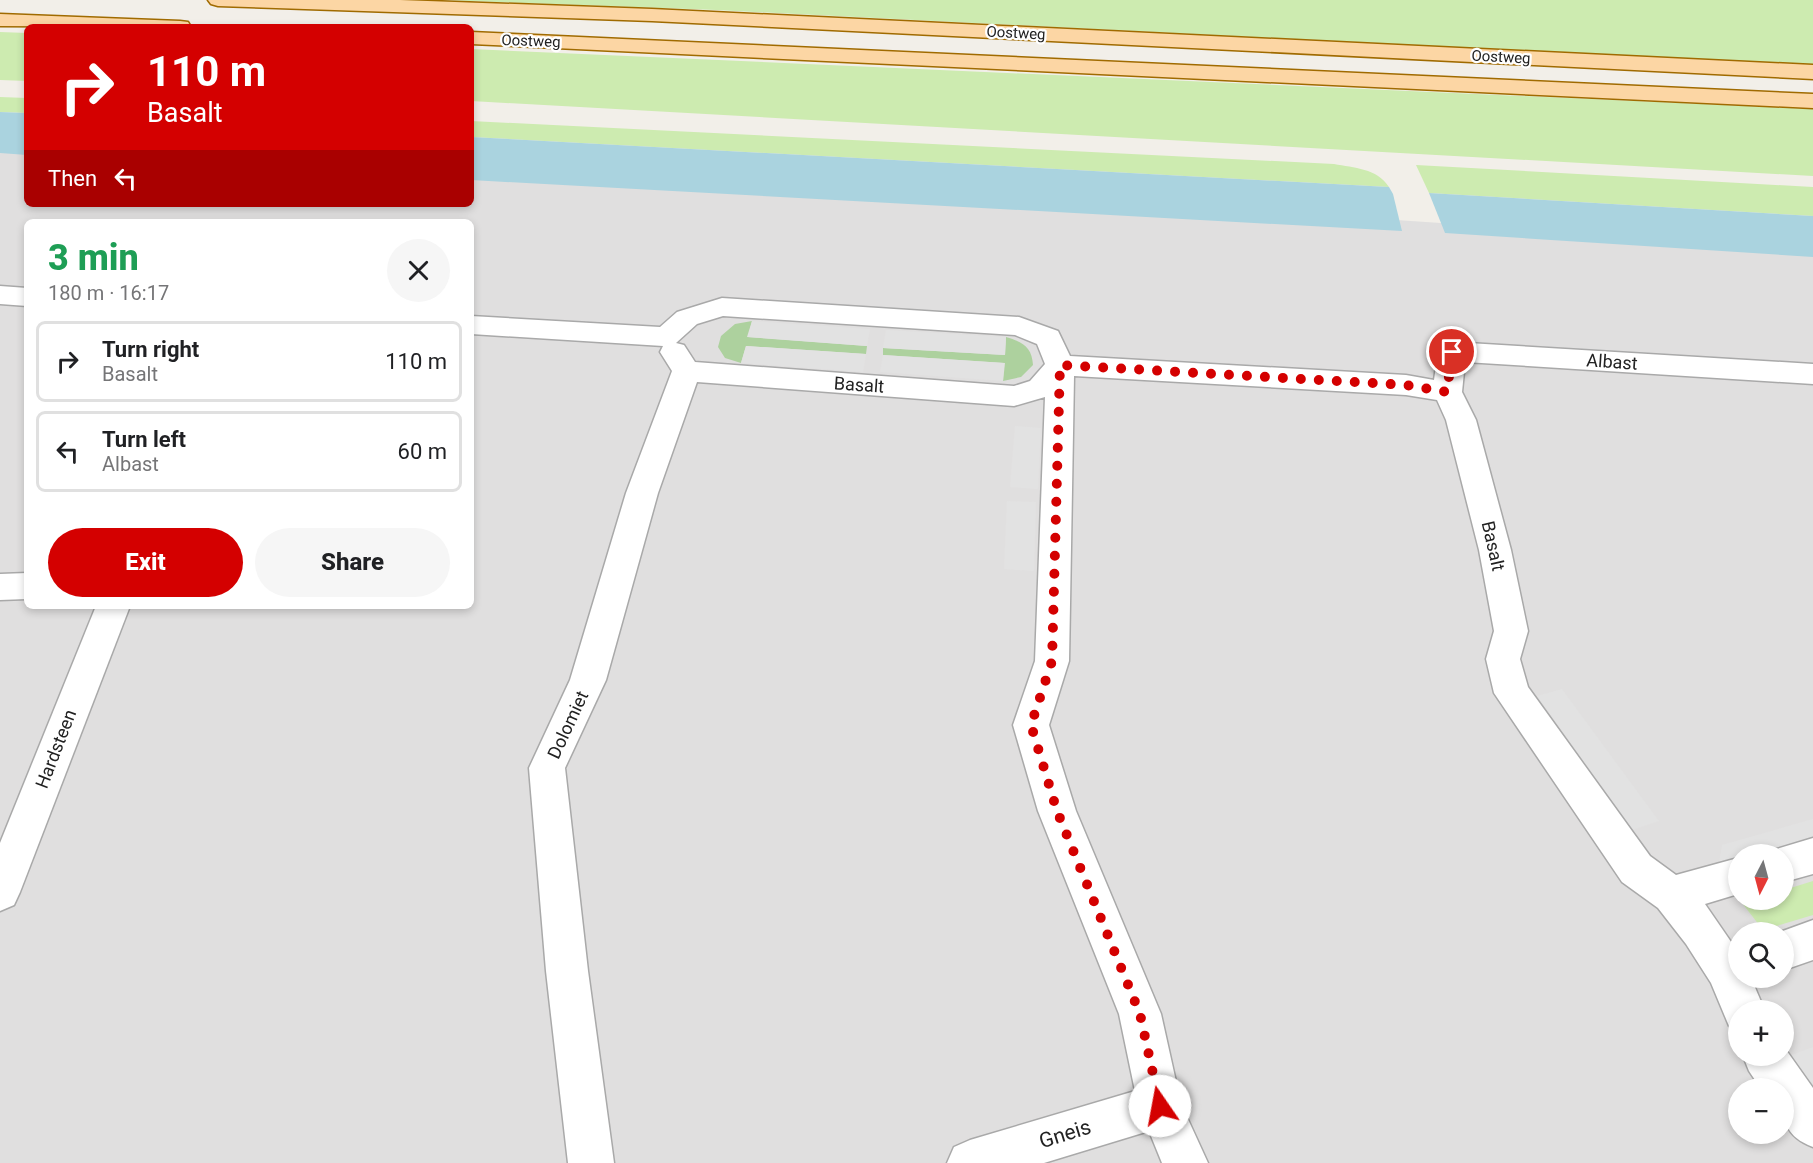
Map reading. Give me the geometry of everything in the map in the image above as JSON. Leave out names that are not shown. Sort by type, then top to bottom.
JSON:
[{"type":"main road","name":"Oostweg","points":[[218,0],[652,15],[1813,72]]},
{"type":"main road","points":[[0,20],[103,24]]},
{"type":"main road","name":"Oostweg","points":[[474,38],[1813,101]]},
{"type":"street","points":[[0,295],[24,297]]},
{"type":"street","points":[[474,325],[666,337],[687,318],[722,307],[1019,326],[1048,338],[1060,365],[1052,661],[1031,725],[1057,811],[1140,1014],[1160,1106],[1185,1163]]},
{"type":"street","points":[[666,337],[686,371]]},
{"type":"street","name":"Albast","points":[[1447,392],[1452,352],[1813,374]]},
{"type":"street","points":[[1060,365],[1406,385],[1447,392]]},
{"type":"street","name":"Basalt","points":[[686,371],[1014,396],[1041,388],[1060,365]]},
{"type":"street","name":"Dolomiet","points":[[591,1163],[567,971],[548,768],[588,680],[642,493],[686,371]]},
{"type":"street","name":"Basalt","points":[[1447,392],[1461,420],[1495,549],[1511,632],[1503,659],[1512,693],[1636,868],[1672,895],[1728,962]]},
{"type":"street","points":[[0,587],[24,586]]},
{"type":"street","name":"Hardsteen","points":[[0,892],[112,609]]},
{"type":"street","points":[[1794,861],[1813,856]]},
{"type":"street","points":[[1672,895],[1728,879]]},
{"type":"street","points":[[1794,947],[1813,940]]},
{"type":"street","points":[[1771,1066],[1813,1125]]},
{"type":"street","name":"Gneis","points":[[970,1163],[1160,1106]]},
{"type":"shaded area","points":[[0,127],[24,128],[24,207],[474,207],[474,158],[1813,248],[1813,1163],[0,1163]]},
{"type":"shaded area","points":[[752,321],[870,329],[867,346],[747,337]]},
{"type":"shaded area","points":[[886,330],[1006,337],[1005,355],[883,348]]},
{"type":"shaded area","points":[[746,346],[866,354],[863,372],[741,363]]},
{"type":"shaded area","points":[[883,355],[1005,363],[1003,381],[880,372]]},
{"type":"shaded area","points":[[1015,426],[1041,428],[1038,489],[1010,487]]},
{"type":"shaded area","points":[[1007,501],[1036,502],[1034,571],[1004,569]]},
{"type":"shaded area","points":[[1562,689],[1659,821],[1632,830],[1537,696]]},
{"type":"shaded area","points":[[1813,819],[1813,839],[1794,845],[1728,844],[1728,864],[1718,867],[1722,845]]},
{"type":"shaded area","points":[[1813,1047],[1813,1089],[1794,1063],[1794,1054]]},
{"type":"green space","points":[[441,0],[1813,0],[1813,65],[716,10]]},
{"type":"green space","points":[[0,32],[24,33],[24,81],[0,80]]},
{"type":"green space","points":[[474,49],[1813,109],[1813,176],[474,101]]},
{"type":"green space","points":[[0,97],[24,98],[24,113],[0,112]]},
{"type":"green space","points":[[474,121],[1334,164],[1372,172],[1389,187],[474,137]]},
{"type":"green space","points":[[1416,165],[1813,187],[1813,216],[1429,193]]},
{"type":"green space","points":[[752,321],[748,337],[867,346],[866,354],[746,346],[741,363],[725,358],[718,347],[721,336],[735,324]]},
{"type":"green space","points":[[1006,337],[1026,346],[1031,354],[1033,365],[1021,377],[1003,381],[1004,363],[883,355],[883,348],[1005,355]]},
{"type":"green space","points":[[1813,881],[1813,915],[1790,922],[1757,922],[1747,910],[1794,910],[1794,887]]},
{"type":"water","points":[[0,112],[24,113],[24,155],[0,153]]},
{"type":"water","points":[[474,137],[1389,187],[1393,194],[1402,231],[474,180]]},
{"type":"water","points":[[1429,193],[1813,216],[1813,257],[1445,233]]},
{"type":"route","points":[[1160,1106],[1140,1014],[1057,811],[1031,725],[1052,661],[1060,365],[1406,385],[1447,392],[1452,352]]}]
